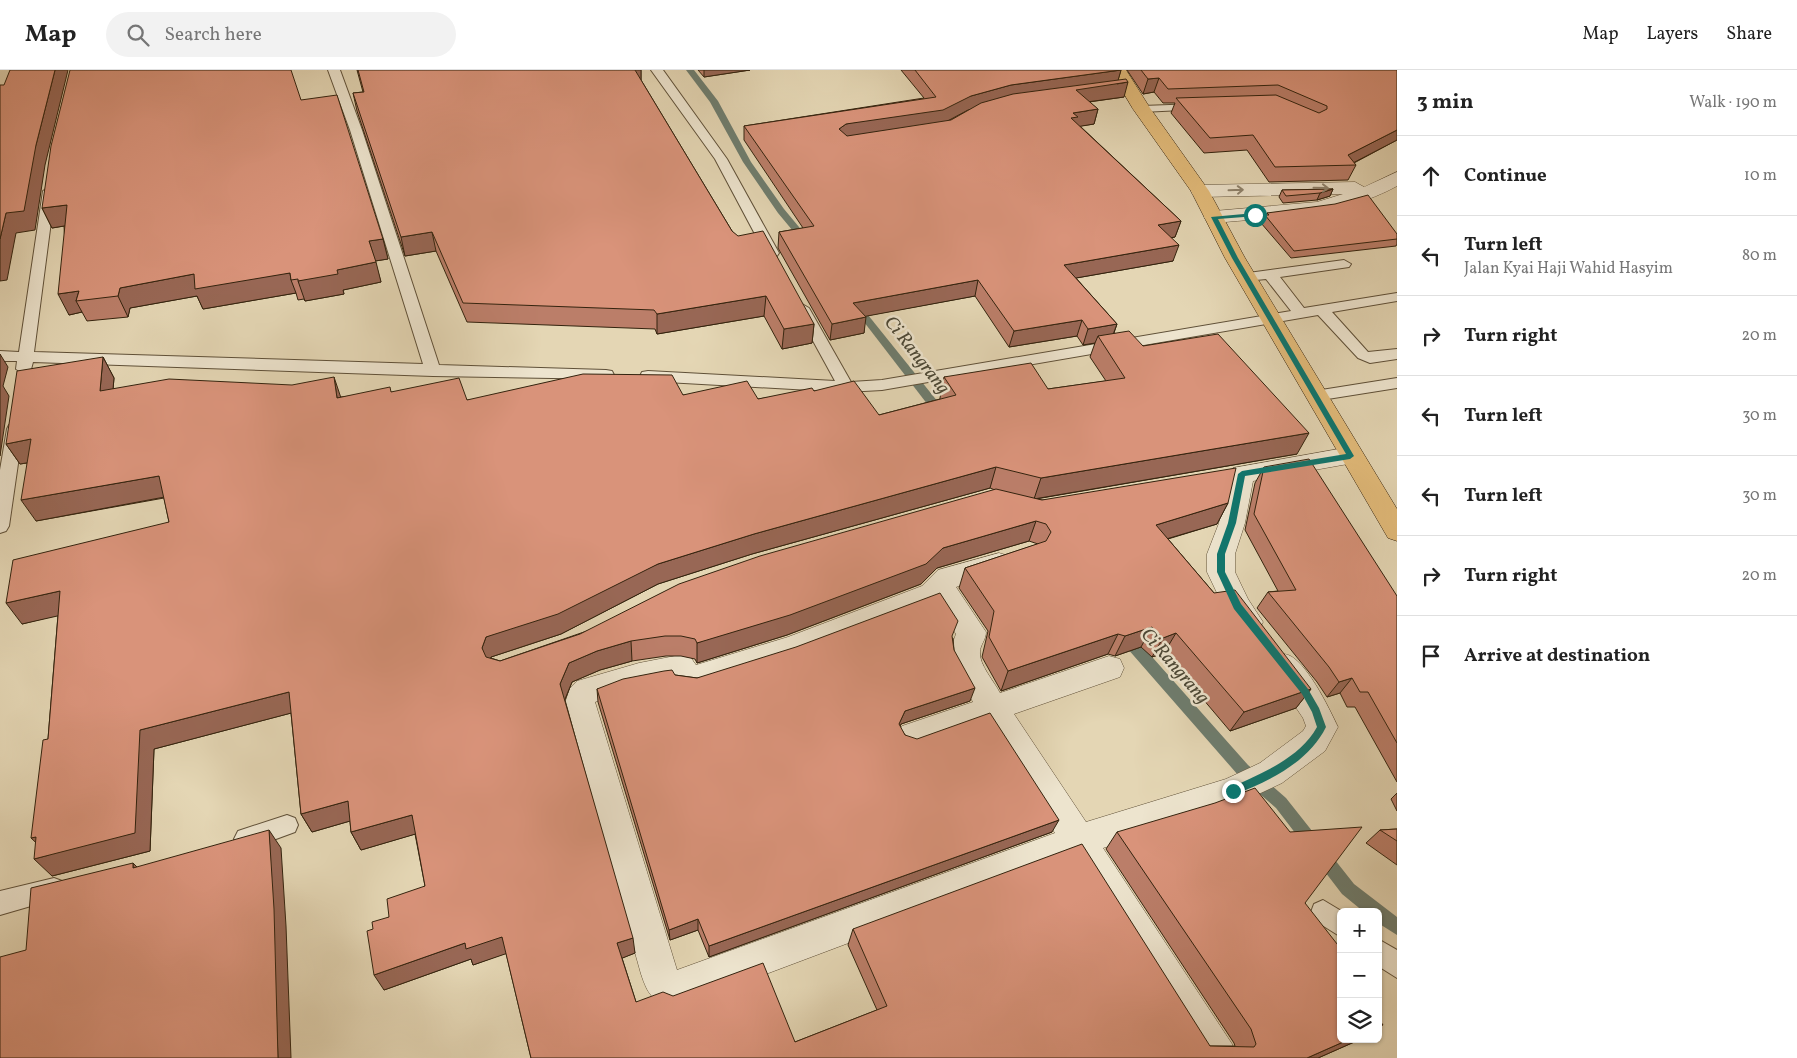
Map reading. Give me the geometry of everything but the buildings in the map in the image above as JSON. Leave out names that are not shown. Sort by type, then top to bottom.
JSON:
[{"type":"main road","points":[[1122,82],[1200,191],[1246,277],[1314,396],[1397,531]]},
{"type":"street","points":[[1214,217],[1319,208],[1377,188],[1397,178]]},
{"type":"street","points":[[1200,191],[1377,188]]},
{"type":"street","points":[[1214,479],[1350,456]]},
{"type":"street","points":[[1028,553],[948,578],[932,594],[901,604],[889,612],[794,647],[696,678],[687,677],[680,667],[664,669],[588,690],[581,697],[580,703],[663,985],[673,990],[1079,840],[1233,791],[1271,774],[1314,741],[1322,727],[1316,710],[1305,692],[1237,606],[1221,572],[1221,554],[1232,523],[1242,474]]},
{"type":"street","points":[[939,585],[971,632],[971,639],[965,650],[967,662],[993,708],[1218,1058]]},
{"type":"street","points":[[913,736],[1109,668]]},
{"type":"lane","points":[[334,70],[356,130],[433,371]]},
{"type":"lane","points":[[657,70],[721,159],[781,269]]},
{"type":"lane","points":[[1142,109],[1210,106]]},
{"type":"lane","points":[[22,385],[51,175]]},
{"type":"lane","points":[[1246,277],[1344,264]]},
{"type":"lane","points":[[1270,274],[1301,314]]},
{"type":"lane","points":[[795,294],[846,387]]},
{"type":"lane","points":[[0,356],[626,376],[846,387],[892,384],[936,377],[1397,297]]},
{"type":"lane","points":[[1323,311],[1363,355],[1370,358],[1397,354]]},
{"type":"lane","points":[[1314,396],[1397,383]]},
{"type":"lane","points":[[0,526],[17,414]]},
{"type":"lane","points":[[221,846],[287,824]]},
{"type":"lane","points":[[0,903],[77,883]]},
{"type":"lane","points":[[1381,953],[1397,964]]},
{"type":"waterway","name":"Ci Rangrang","points":[[690,70],[714,101],[747,162],[781,211],[806,241]]},
{"type":"waterway","name":"Ci Rangrang","points":[[857,307],[942,415]]},
{"type":"waterway","name":"Ci Rangrang","points":[[1125,636],[1243,770],[1281,803],[1348,889],[1372,908]]},
{"type":"waterway","name":"Ci Rangrang","points":[[1382,916],[1397,927]]},
{"type":"route","points":[[1233,791],[1271,774],[1314,741],[1322,727],[1316,710],[1305,692],[1237,606],[1221,572],[1221,554],[1232,523],[1242,474],[1350,456],[1235,258],[1214,217],[1255,215]]}]
